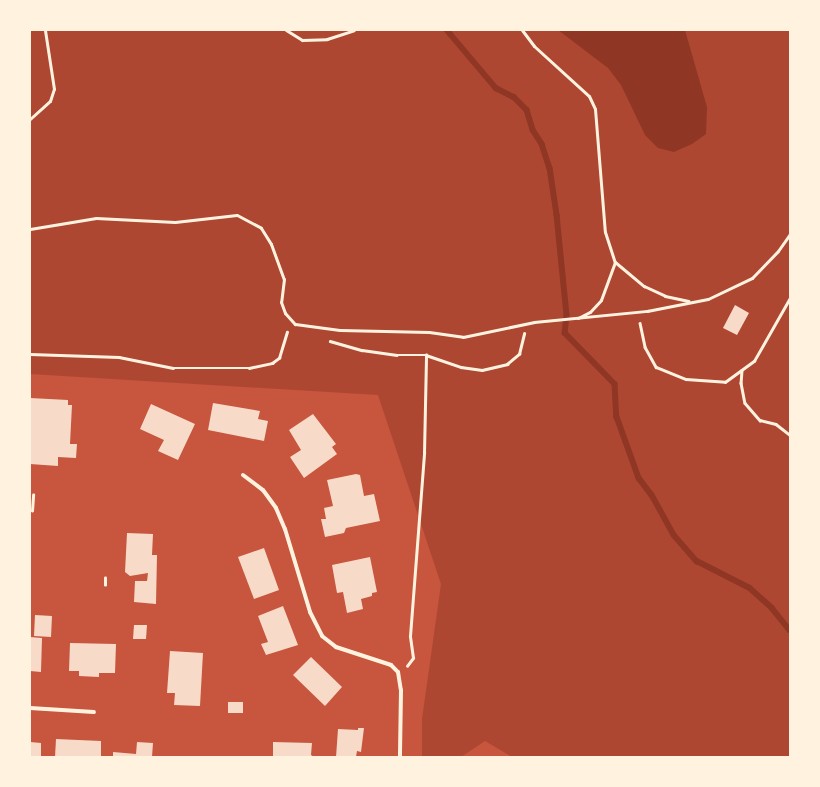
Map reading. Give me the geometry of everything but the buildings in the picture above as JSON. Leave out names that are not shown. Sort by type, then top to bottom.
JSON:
[{"type":"street","points":[[243,475],[263,490],[276,508],[285,529],[310,612],[322,636],[336,647],[395,668],[401,690],[400,757]]},
{"type":"street","points":[[30,708],[94,712]]},
{"type":"lane","points":[[30,119],[50,102],[54,89],[45,30]]},
{"type":"lane","points":[[286,30],[302,40],[327,39],[354,30]]},
{"type":"lane","points":[[522,30],[534,46],[589,96],[595,109],[599,138],[601,202],[605,232],[615,262],[644,286],[665,296],[690,301]]},
{"type":"lane","points":[[30,229],[96,218],[175,222],[237,215],[261,228],[271,244],[284,279],[281,302],[285,313],[294,324],[340,330],[428,332],[462,337],[534,322],[647,311],[690,301],[708,300],[752,278],[778,252],[790,234]]},
{"type":"lane","points":[[577,319],[590,312],[601,300],[615,262]]},
{"type":"path","points":[[632,321],[640,320],[645,347],[656,367],[670,374],[725,382],[754,361],[790,298]]},
{"type":"path","points":[[30,354],[119,357],[172,368],[250,368],[272,363],[279,358],[285,332],[290,333]]},
{"type":"path","points":[[324,340],[362,350],[397,355],[426,355],[461,367],[482,370],[507,364],[519,354],[525,332],[531,332]]},
{"type":"path","points":[[405,668],[412,658],[410,636],[424,454],[426,355]]},
{"type":"path","points":[[742,370],[741,383],[745,403],[760,420],[776,424],[790,435]]},
{"type":"path","points":[[32,511],[33,495]]},
{"type":"path","points":[[105,585],[106,578]]},
{"type":"shaded area","points":[[30,30],[790,30],[790,757],[512,757],[485,741],[461,757],[422,757],[422,719],[441,584],[378,395],[30,374]]},
{"type":"shaded area","points":[[558,30],[685,30],[707,107],[706,134],[692,144],[674,152],[658,148],[645,135],[621,85],[608,68]]},
{"type":"waterway","points":[[447,30],[496,88],[514,97],[527,110],[533,130],[542,144],[550,168],[557,215],[567,315],[565,333],[615,384],[617,417],[639,478],[652,495],[674,535],[697,561],[750,588],[772,608],[790,630]]}]
